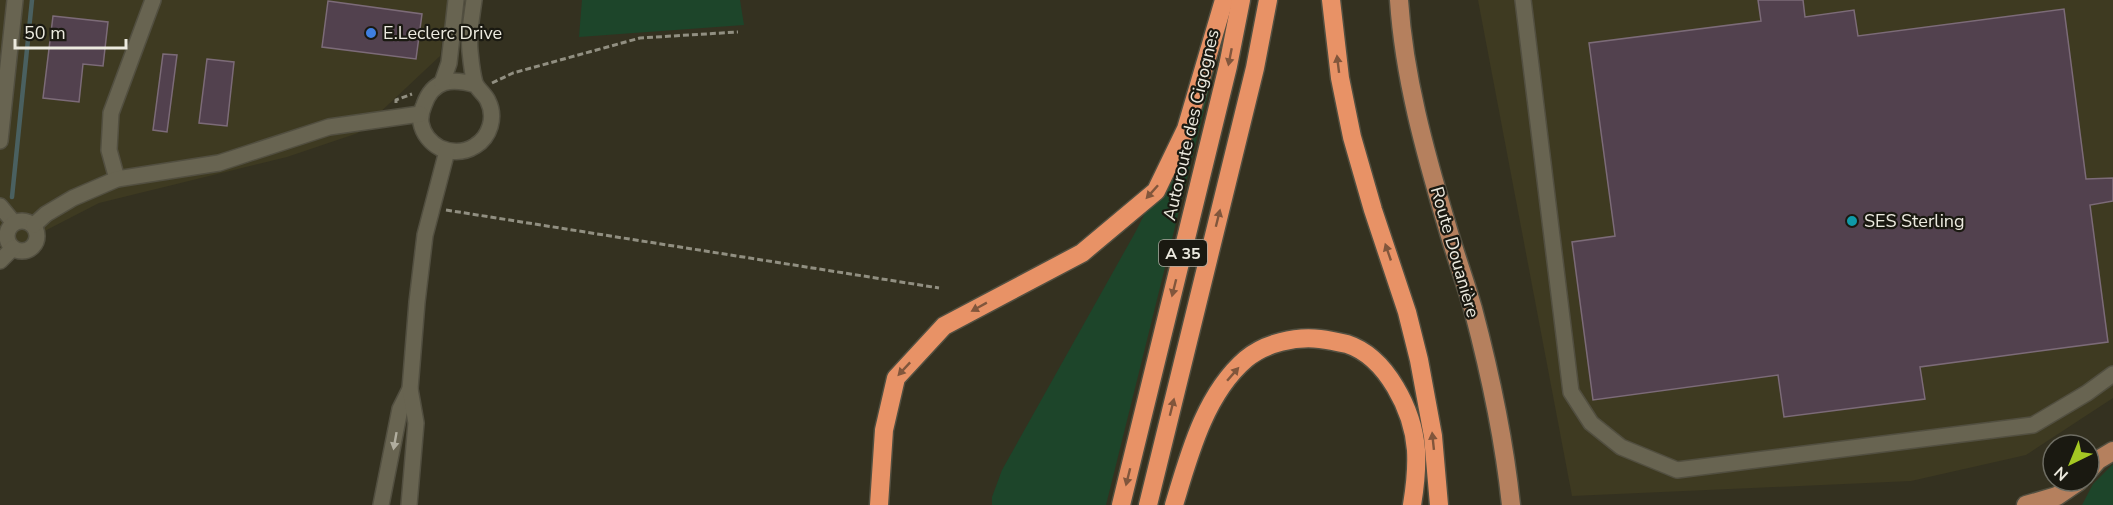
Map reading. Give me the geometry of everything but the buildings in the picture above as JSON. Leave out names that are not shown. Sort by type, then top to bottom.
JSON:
[{"type":"highway","points":[[879,505],[884,430],[896,378],[944,326],[1082,253],[1156,191],[1186,129],[1224,0]]},
{"type":"highway","name":"Autoroute des Cigognes","points":[[1121,505],[1228,66],[1241,0]]},
{"type":"highway","name":"A 35","points":[[1148,505],[1252,79],[1268,0]]},
{"type":"highway","points":[[1331,0],[1340,78],[1352,137],[1373,210],[1407,312],[1419,360],[1433,436],[1440,503]]},
{"type":"highway","points":[[1174,505],[1187,463],[1205,418],[1225,383],[1246,359],[1263,348],[1292,339],[1312,338],[1348,345],[1370,358],[1401,395],[1413,429],[1416,452],[1412,505]]},
{"type":"main road","name":"Route Douanière","points":[[1399,0],[1402,42],[1418,123],[1475,318],[1503,437],[1511,505]]},
{"type":"main road","points":[[2026,505],[2061,493]]},
{"type":"street","points":[[0,141],[15,0]]},
{"type":"street","points":[[117,179],[109,150],[111,113],[153,0]]},
{"type":"street","points":[[456,0],[449,63],[442,83],[427,96],[420,114],[426,136],[435,145],[447,151],[456,152],[470,149],[486,136],[491,125],[492,112],[488,100],[478,87],[470,45],[474,0]]},
{"type":"street","points":[[1523,0],[1571,392],[1591,423],[1622,447],[1677,470],[2033,425],[2087,393],[2113,374]]},
{"type":"street","points":[[442,83],[460,80],[478,87]]},
{"type":"street","points":[[34,225],[46,214],[73,198],[117,179],[219,163],[328,127],[420,114]]},
{"type":"street","points":[[410,503],[416,423],[410,389],[417,302],[425,235],[447,151]]},
{"type":"street","points":[[0,206],[14,223]]},
{"type":"street","points":[[26,220],[34,225],[37,230],[37,240],[32,248],[22,251],[13,248],[7,235],[14,223],[26,220]]},
{"type":"street","points":[[0,261],[13,248]]},
{"type":"street","points":[[381,505],[400,409],[410,389]]},
{"type":"path","points":[[478,87],[513,73],[640,38],[738,32]]},
{"type":"path","points":[[431,208],[939,288]]},
{"type":"shaded area","points":[[0,0],[448,0],[440,56],[358,133],[287,157],[99,203],[0,254]]},
{"type":"shaded area","name":"SES Sterling","points":[[1478,0],[2113,0],[2113,398],[2060,433],[2041,433],[2041,445],[2026,455],[1911,481],[1572,496]]},
{"type":"green space","points":[[582,0],[740,0],[744,25],[579,37]]},
{"type":"green space","points":[[1211,61],[1216,62],[1106,505],[992,505],[992,497],[1002,470],[1136,231],[1182,139]]},
{"type":"green space","points":[[2113,464],[2113,505],[2082,505],[2088,493],[2101,493],[2101,476]]},
{"type":"waterway","points":[[12,197],[32,0]]},
{"type":"place","name":"E.Leclerc Drive","points":[[371,33]]},
{"type":"place","name":"SES Sterling","points":[[1852,221]]}]
